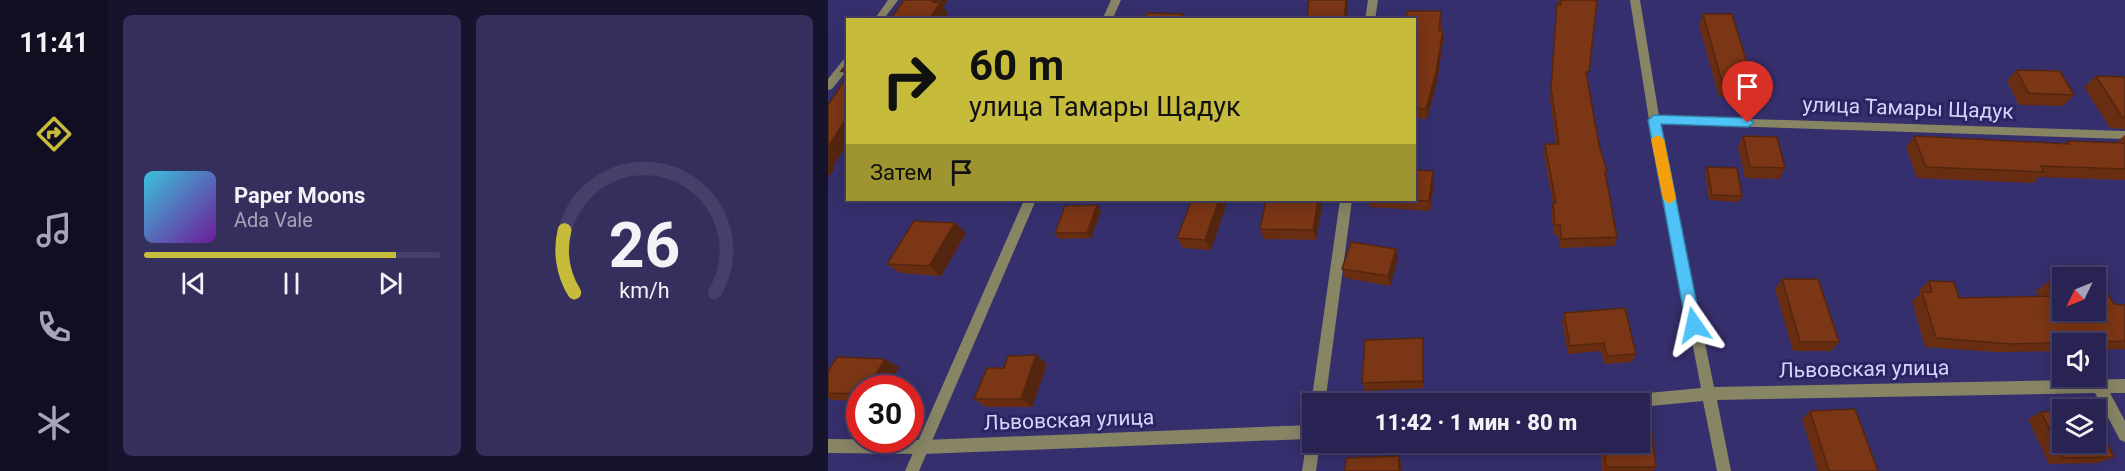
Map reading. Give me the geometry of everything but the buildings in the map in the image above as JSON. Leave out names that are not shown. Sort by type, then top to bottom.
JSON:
[{"type":"street","points":[[880,18],[893,0]]},
{"type":"street","points":[[1108,18],[1116,0]]},
{"type":"street","points":[[1370,18],[1373,0]]},
{"type":"street","points":[[1635,0],[1654,120],[1724,471]]},
{"type":"street","points":[[828,86],[846,63]]},
{"type":"street","name":"улица Тамары Щадук","points":[[1654,120],[2125,135]]},
{"type":"street","points":[[924,447],[1030,201]]},
{"type":"street","points":[[1320,393],[1346,201]]},
{"type":"street","name":"Львовская улица","points":[[2106,386],[2125,386]]},
{"type":"street","name":"Львовская улица","points":[[1650,400],[1707,394],[2052,387]]},
{"type":"street","points":[[2100,387],[2125,435]]},
{"type":"street","name":"Львовская улица","points":[[924,447],[1302,432]]},
{"type":"street","name":"Львовская улица","points":[[828,446],[846,446]]},
{"type":"street","points":[[912,471],[921,453]]},
{"type":"street","points":[[1309,471],[1311,453]]},
{"type":"slow traffic","points":[[1657,139],[1669,199]]},
{"type":"route","points":[[1694,325],[1654,120],[1748,123]]}]
